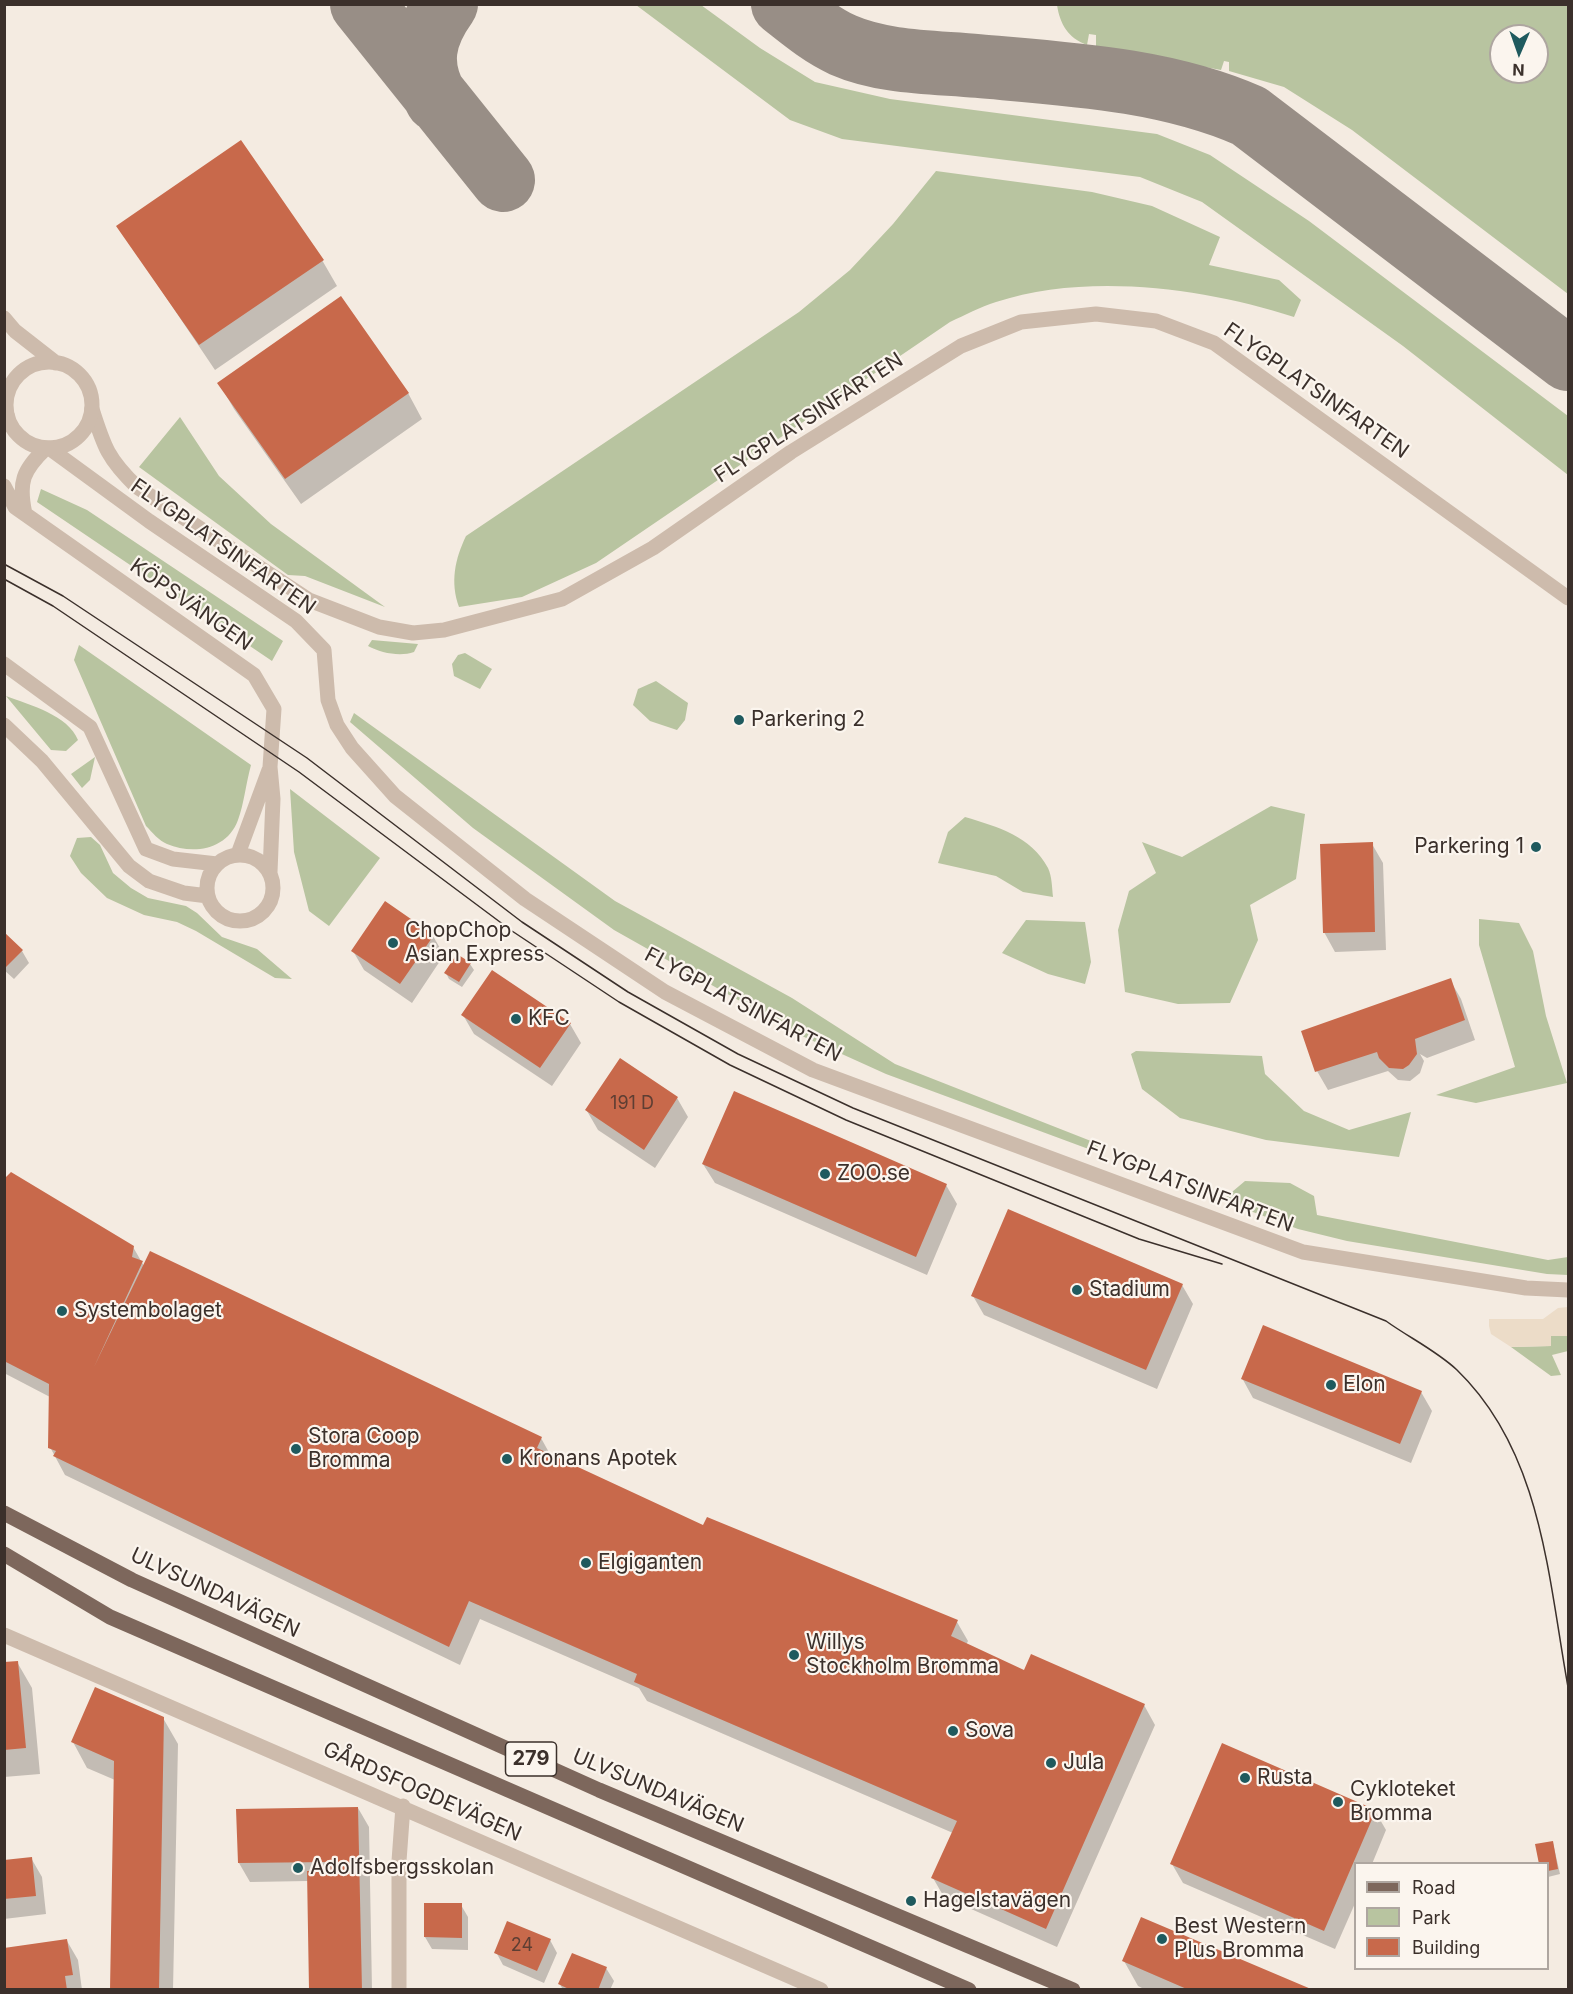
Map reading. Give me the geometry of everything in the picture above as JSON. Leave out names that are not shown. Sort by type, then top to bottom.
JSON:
[{"type":"main road","name":"ULVSUNDAVÄGEN","points":[[4,1513],[132,1580],[588,1785],[1068,1989]]},
{"type":"main road","name":"279","points":[[4,1554],[110,1617],[969,1989]]},
{"type":"street","name":"FLYGPLATSINFARTEN","points":[[92,409],[103,445],[114,465],[137,487],[309,600],[379,627],[421,632],[465,625],[562,599],[653,548],[791,452],[961,346],[1021,322],[1096,314],[1155,321],[1214,342],[1569,598]]},
{"type":"street","points":[[4,318],[15,331],[57,363],[71,368],[83,379],[90,393],[92,409],[88,424],[78,437],[65,445],[47,448],[32,445],[21,438],[12,427],[5,410],[9,388],[17,376],[28,367],[42,363],[57,363]]},
{"type":"street","points":[[25,513],[21,497],[24,476],[28,465],[47,448]]},
{"type":"street","name":"FLYGPLATSINFARTEN","points":[[47,448],[296,621],[324,650],[328,700],[337,725],[352,748],[395,796],[525,899],[665,992],[813,1070],[1303,1252],[1527,1288],[1569,1290]]},
{"type":"street","name":"KÖPSVÄNGEN","points":[[4,486],[15,507],[254,675],[274,709],[270,767],[273,799],[270,872]]},
{"type":"street","points":[[4,664],[90,727],[146,849],[172,859],[217,864],[238,854],[256,858],[270,872],[274,886],[269,905],[255,918],[236,921],[226,918],[212,906],[208,896],[208,879],[217,864]]},
{"type":"street","points":[[4,725],[42,761],[129,866],[149,881],[184,893],[208,896]]},
{"type":"street","name":"KÖPSVÄNGEN","points":[[238,854],[256,799],[270,767]]},
{"type":"street","name":"GÅRDSFOGDEVÄGEN","points":[[4,1635],[404,1806],[821,1989]]},
{"type":"street","points":[[399,1989],[399,1861],[404,1806]]},
{"type":"green space","points":[[636,5],[701,5],[760,48],[815,82],[890,99],[1157,134],[1210,155],[1309,221],[1568,416],[1568,475],[1403,346],[1202,202],[1140,177],[842,139],[790,120]]},
{"type":"green space","points":[[1057,5],[1568,5],[1568,294],[1352,130],[1284,87],[1229,71],[1229,62],[1224,61],[1221,70],[1096,47],[1096,35],[1089,34],[1087,45],[1070,34],[1063,24]]},
{"type":"green space","points":[[936,171],[1092,192],[1152,206],[1220,237],[1209,265],[1279,280],[1301,300],[1294,317],[1223,298],[1146,287],[1068,288],[1031,293],[990,304],[950,322],[596,563],[522,597],[459,607],[454,580],[459,553],[466,536],[799,312],[850,270],[893,224]]},
{"type":"green space","points":[[180,417],[219,476],[271,524],[385,607],[305,576],[288,575],[139,467]]},
{"type":"green space","points":[[41,489],[87,510],[283,641],[272,661],[37,502]]},
{"type":"green space","points":[[372,640],[418,644],[414,652],[397,654],[379,651],[368,646]]},
{"type":"green space","points":[[79,645],[251,765],[238,820],[233,830],[218,844],[198,849],[177,847],[164,843],[146,826],[74,660]]},
{"type":"green space","points":[[465,653],[492,669],[480,689],[454,676],[452,664],[458,655]]},
{"type":"green space","points":[[656,681],[688,703],[685,720],[677,730],[650,721],[633,705],[638,689]]},
{"type":"green space","points":[[6,696],[57,717],[73,731],[78,740],[66,751],[51,750]]},
{"type":"green space","points":[[354,713],[615,901],[792,998],[895,1064],[1096,1143],[1102,1154],[886,1074],[802,1036],[614,930],[473,828],[350,722]]},
{"type":"green space","points":[[95,757],[90,780],[82,788],[71,774]]},
{"type":"green space","points":[[290,789],[380,858],[329,926],[309,911],[294,852]]},
{"type":"green space","points":[[1271,806],[1305,814],[1296,879],[1250,905],[1258,940],[1230,1003],[1178,1004],[1125,992],[1118,930],[1129,891],[1156,873],[1142,842],[1182,857]]},
{"type":"green space","points":[[965,817],[1013,834],[1032,848],[1048,868],[1053,897],[1023,892],[996,876],[938,863],[948,832]]},
{"type":"green space","points":[[91,837],[100,845],[113,873],[131,888],[148,898],[186,906],[197,913],[222,937],[257,949],[292,979],[275,978],[177,922],[144,915],[107,898],[81,873],[70,856],[77,838]]},
{"type":"green space","points":[[1479,919],[1519,923],[1533,951],[1546,1016],[1567,1083],[1476,1103],[1436,1095],[1515,1067],[1479,945]]},
{"type":"green space","points":[[1026,920],[1085,922],[1091,962],[1085,984],[1048,974],[1002,953]]},
{"type":"green space","points":[[1136,1051],[1262,1056],[1265,1074],[1304,1111],[1349,1130],[1411,1112],[1399,1157],[1266,1140],[1180,1118],[1142,1089],[1131,1054]]},
{"type":"green space","points":[[1245,1181],[1290,1183],[1314,1196],[1317,1215],[1548,1260],[1568,1257],[1568,1275],[1547,1274],[1347,1241],[1298,1229],[1229,1203],[1226,1197]]},
{"type":"green space","points":[[1551,1336],[1568,1336],[1568,1351],[1552,1355],[1561,1375],[1551,1376],[1511,1347],[1551,1346]]},
{"type":"shaded area","points":[[1568,1307],[1568,1336],[1551,1336],[1551,1346],[1511,1347],[1491,1334],[1489,1319],[1543,1319],[1558,1308]]},
{"type":"building","points":[[241,140],[324,260],[199,345],[116,226]]},
{"type":"building","points":[[341,296],[409,393],[285,479],[217,383]]},
{"type":"building","points":[[1373,842],[1375,932],[1323,933],[1320,844]]},
{"type":"building","name":"ChopChop Asian Express","points":[[385,901],[434,935],[400,984],[351,951]]},
{"type":"building","points":[[4,932],[23,950],[6,967],[4,966]]},
{"type":"building","points":[[457,954],[471,963],[459,982],[444,973]]},
{"type":"building","name":"KFC","points":[[492,970],[571,1023],[540,1068],[461,1015]]},
{"type":"building","points":[[1451,978],[1465,1020],[1415,1039],[1417,1054],[1409,1065],[1403,1069],[1389,1068],[1379,1058],[1377,1052],[1315,1072],[1301,1031]]},
{"type":"building","points":[[620,1058],[678,1097],[644,1150],[585,1110]]},
{"type":"building","name":"ZOO.se","points":[[734,1091],[947,1184],[916,1257],[702,1164]]},
{"type":"building","points":[[11,1172],[134,1246],[132,1257],[143,1261],[94,1367],[150,1251],[542,1437],[537,1448],[703,1525],[707,1517],[958,1620],[951,1636],[1024,1670],[1031,1654],[1145,1704],[1046,1929],[931,1878],[957,1821],[634,1682],[637,1674],[469,1601],[449,1647],[53,1456],[56,1451],[48,1448],[49,1384],[4,1361],[4,1179]]},
{"type":"building","name":"Stadium","points":[[1008,1209],[1183,1284],[1146,1370],[971,1296]]},
{"type":"building","name":"Elon","points":[[1263,1325],[1422,1391],[1400,1444],[1241,1379]]},
{"type":"building","points":[[18,1661],[26,1748],[4,1750],[4,1662]]},
{"type":"building","points":[[95,1687],[164,1717],[159,1990],[110,1990],[114,1761],[71,1742]]},
{"type":"building","points":[[1222,1743],[1376,1810],[1324,1931],[1170,1864]]},
{"type":"building","points":[[358,1807],[362,1990],[309,1990],[307,1871],[331,1870],[330,1862],[238,1863],[236,1809]]},
{"type":"building","points":[[1553,1841],[1558,1869],[1549,1871],[1549,1862],[1539,1862],[1535,1844]]},
{"type":"building","points":[[32,1857],[36,1896],[4,1899],[4,1860]]},
{"type":"building","points":[[424,1903],[462,1903],[462,1938],[424,1937]]},
{"type":"building","name":"Best Western Plus Bromma","points":[[1141,1917],[1311,1990],[1189,1990],[1122,1961]]},
{"type":"building","points":[[507,1921],[551,1939],[537,1971],[494,1953]]},
{"type":"building","points":[[67,1939],[73,1975],[65,1976],[67,1990],[4,1990],[4,1948]]},
{"type":"building","points":[[572,1953],[607,1967],[598,1990],[571,1990],[558,1984]]},
{"type":"taxiway","points":[[362,4],[503,180]]},
{"type":"taxiway","points":[[437,100],[427,75],[425,51],[432,28],[446,4]]},
{"type":"taxiway","points":[[783,4],[835,41],[875,55],[909,61],[1116,80],[1184,94],[1249,116],[1568,359]]},
{"type":"tram line","points":[[4,564],[63,596],[307,758],[522,922],[628,992],[738,1054],[853,1108],[1386,1321],[1441,1357],[1457,1370],[1485,1403],[1507,1439],[1524,1477],[1547,1560],[1568,1687]]},
{"type":"tram line","points":[[4,579],[53,606],[299,772],[512,931],[619,1002],[730,1065],[846,1120],[1139,1239],[1222,1264]]},
{"type":"place","name":"Parkering 2","points":[[739,720]]},
{"type":"place","name":"Parkering 1","points":[[1536,847]]},
{"type":"place","name":"ChopChop Asian Express","points":[[393,943]]},
{"type":"place","name":"KFC","points":[[516,1019]]},
{"type":"place","name":"ZOO.se","points":[[825,1174]]},
{"type":"place","name":"Stadium","points":[[1077,1290]]},
{"type":"place","name":"Systembolaget","points":[[62,1311]]},
{"type":"place","name":"Elon","points":[[1331,1385]]},
{"type":"place","name":"Stora Coop Bromma","points":[[296,1449]]},
{"type":"place","name":"Kronans Apotek","points":[[507,1459]]},
{"type":"place","name":"Elgiganten","points":[[586,1563]]},
{"type":"place","name":"Willys Stockholm Bromma","points":[[794,1655]]},
{"type":"place","name":"Sova","points":[[953,1731]]},
{"type":"place","name":"Jula","points":[[1051,1763]]},
{"type":"place","name":"Rusta","points":[[1245,1778]]},
{"type":"place","name":"Cykloteket Bromma","points":[[1338,1802]]},
{"type":"place","name":"Adolfsbergsskolan","points":[[298,1868]]},
{"type":"place","name":"Hagelstavägen","points":[[911,1901]]},
{"type":"place","name":"Best Western Plus Bromma","points":[[1162,1939]]}]
